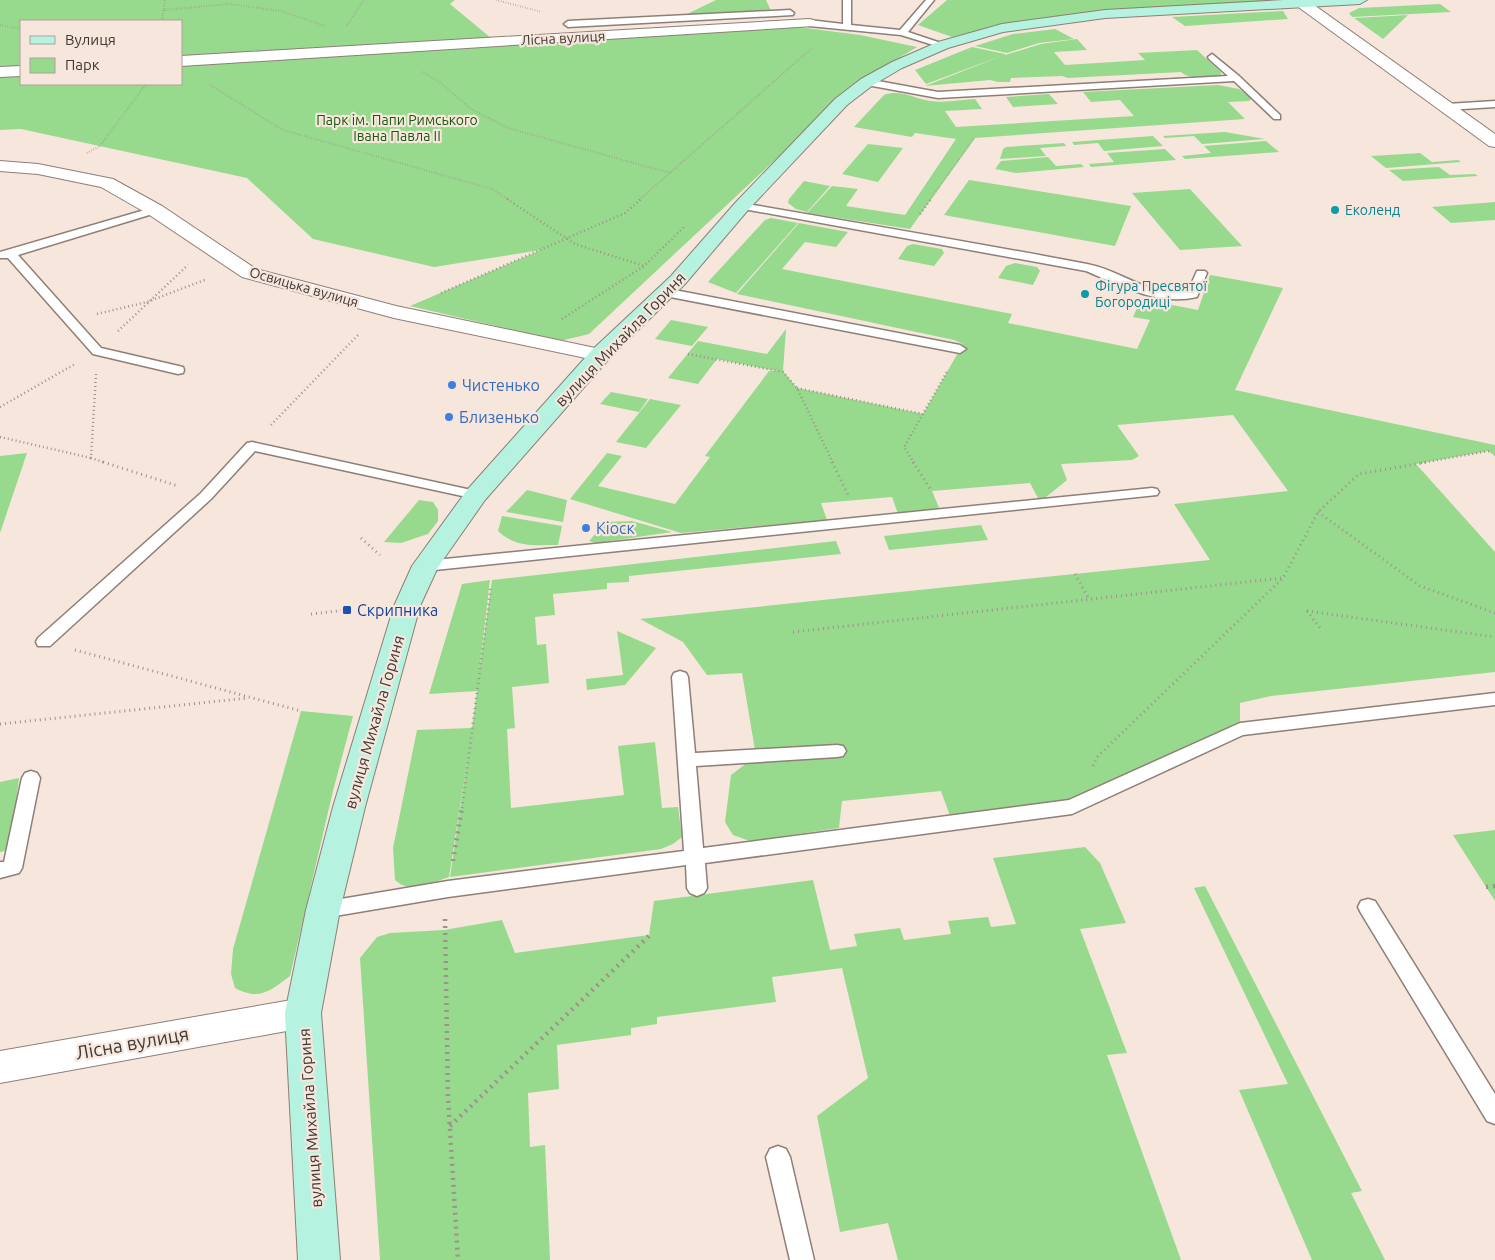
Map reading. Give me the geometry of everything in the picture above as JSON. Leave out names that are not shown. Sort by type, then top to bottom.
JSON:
[{"type":"street","name":"вулиця Михайла Гориня","points":[[319,1260],[303,1013],[323,910],[349,806],[404,615],[425,566],[476,495],[600,356],[664,292],[742,206],[841,102],[867,82],[898,65],[943,46],[1002,28],[1105,14],[1359,0]]},
{"type":"street","points":[[1302,3],[1495,142]]},
{"type":"street","name":"Лісна вулиця","points":[[182,61],[815,24]]},
{"type":"street","points":[[0,72],[20,71]]},
{"type":"street","name":"Освицька вулиця","points":[[0,166],[52,172],[108,183],[155,210],[249,273],[394,312],[600,356]]},
{"type":"street","name":"Лісна вулиця","points":[[0,1066],[303,1013]]},
{"type":"lane","points":[[847,0],[847,26]]},
{"type":"lane","points":[[902,33],[930,0]]},
{"type":"lane","points":[[568,24],[788,10],[815,24]]},
{"type":"lane","name":"Лісна вулиця","points":[[815,24],[902,33],[943,46]]},
{"type":"lane","points":[[1212,57],[1277,117]]},
{"type":"lane","points":[[867,82],[938,95],[1236,78]]},
{"type":"lane","points":[[1447,107],[1495,104]]},
{"type":"lane","points":[[742,206],[1088,268],[1143,291],[1169,296],[1194,294],[1201,273]]},
{"type":"lane","points":[[155,210],[6,254],[70,320],[97,351],[178,370]]},
{"type":"lane","points":[[664,292],[960,349]]},
{"type":"lane","points":[[44,642],[206,496],[252,446],[476,495]]},
{"type":"lane","points":[[425,566],[1152,492]]},
{"type":"lane","points":[[680,677],[697,888]]},
{"type":"lane","points":[[323,910],[448,890],[1072,807],[1240,729],[1495,699]]},
{"type":"lane","points":[[686,760],[837,751]]},
{"type":"lane","points":[[0,870],[12,868],[31,778]]},
{"type":"lane","points":[[1368,907],[1495,1114]]},
{"type":"lane","points":[[778,1156],[802,1260]]},
{"type":"path","points":[[162,20],[165,0]]},
{"type":"path","points":[[343,32],[364,0]]},
{"type":"path","points":[[496,0],[551,15],[546,19],[568,24]]},
{"type":"path","points":[[164,10],[229,4],[281,11],[325,26]]},
{"type":"path","points":[[0,25],[20,29]]},
{"type":"path","points":[[394,312],[625,213],[804,53],[847,26]]},
{"type":"path","points":[[386,49],[442,84],[471,109],[508,128],[670,173]]},
{"type":"path","points":[[204,83],[283,130],[492,189],[575,244],[644,266]]},
{"type":"path","points":[[52,172],[100,146],[145,85]]},
{"type":"path","points":[[917,218],[975,138]]},
{"type":"path","points":[[0,407],[97,351],[191,262]]},
{"type":"path","points":[[70,320],[147,302],[215,276]]},
{"type":"path","points":[[252,446],[359,334]]},
{"type":"path","points":[[932,491],[904,447],[960,349]]},
{"type":"path","points":[[91,458],[97,351]]},
{"type":"path","points":[[688,354],[783,372],[797,388],[851,500]]},
{"type":"path","points":[[797,388],[923,414]]},
{"type":"path","points":[[0,437],[91,458],[206,496]]},
{"type":"path","points":[[1088,775],[1097,757],[1283,578],[1318,512],[1359,474],[1489,451]]},
{"type":"path","points":[[1318,512],[1420,586],[1495,613]]},
{"type":"path","points":[[361,538],[380,555]]},
{"type":"path","points":[[448,890],[467,774],[491,580],[500,558]]},
{"type":"path","points":[[1075,574],[1089,599]]},
{"type":"path","points":[[793,632],[1283,578]]},
{"type":"path","points":[[312,614],[347,610]]},
{"type":"path","points":[[1320,628],[1307,610],[1495,636]]},
{"type":"path","points":[[44,642],[301,711]]},
{"type":"path","points":[[0,724],[252,698]]},
{"type":"path","points":[[1486,887],[1495,886]]},
{"type":"path","points":[[445,914],[450,1126],[458,1260]]},
{"type":"path","points":[[450,1126],[650,935]]},
{"type":"green space","name":"Парк ім. Папи Римського Івана Павла ІІ","points":[[0,0],[455,0],[450,4],[497,43],[790,26],[860,35],[917,47],[856,84],[589,334],[560,341],[410,306],[541,250],[434,267],[313,239],[247,178],[21,129],[0,130]]},
{"type":"green space","points":[[716,0],[766,0],[772,13],[681,17]]},
{"type":"green space","points":[[947,0],[1294,0],[1100,11],[992,27],[952,37],[918,25]]},
{"type":"green space","points":[[1440,4],[1451,12],[1352,17],[1349,13],[1359,8]]},
{"type":"green space","points":[[1283,11],[1288,19],[1185,26],[1172,17]]},
{"type":"green space","points":[[1408,15],[1383,39],[1354,18]]},
{"type":"green space","points":[[1055,29],[1074,39],[1039,43],[1007,53],[975,46],[1013,34]]},
{"type":"green space","points":[[1077,39],[1087,50],[1054,52],[1065,65],[1145,60],[1138,53],[1197,50],[1221,72],[1221,76],[1195,77],[1181,72],[1068,78],[1062,76],[1011,78],[1010,82],[990,80],[925,86],[1004,55],[926,84],[915,70],[972,47],[1005,55],[1041,44]]},
{"type":"green space","points":[[1218,85],[1239,89],[1252,98],[1249,101],[1228,102],[1245,119],[975,138],[910,229],[807,213],[832,186],[858,189],[846,206],[905,215],[956,139],[915,133],[912,137],[854,127],[884,95],[890,93],[935,102],[975,99],[982,109],[945,111],[956,127],[1134,116],[1120,100],[1091,102],[1083,92]]},
{"type":"green space","points":[[1049,94],[1058,104],[1013,107],[1006,97]]},
{"type":"green space","points":[[1225,132],[1265,139],[1202,144],[1194,136],[1165,138],[1163,136]]},
{"type":"green space","points":[[1153,136],[1163,146],[1104,151],[1098,143],[1074,145],[1072,142]]},
{"type":"green space","points":[[1266,141],[1279,152],[1185,159],[1182,156],[1211,153],[1204,146]]},
{"type":"green space","points":[[1064,143],[1066,146],[1040,148],[1046,156],[1000,159],[1003,149],[1006,147]]},
{"type":"green space","points":[[868,144],[903,148],[878,182],[842,174]]},
{"type":"green space","points":[[1165,149],[1176,160],[1091,167],[1089,164],[1114,162],[1107,153]]},
{"type":"green space","points":[[1420,153],[1432,162],[1458,160],[1461,162],[1386,168],[1371,156]]},
{"type":"green space","points":[[1048,157],[1056,166],[1081,164],[1084,167],[1016,173],[995,169],[1001,161]]},
{"type":"green space","points":[[1439,167],[1450,175],[1475,174],[1478,176],[1403,181],[1389,170]]},
{"type":"green space","points":[[969,180],[1131,206],[1115,246],[944,215]]},
{"type":"green space","points":[[804,181],[830,186],[807,212],[796,209],[788,203],[789,199]]},
{"type":"green space","points":[[1190,189],[1242,246],[1180,250],[1132,193]]},
{"type":"green space","points":[[1495,202],[1495,220],[1451,223],[1432,207]]},
{"type":"green space","points":[[771,218],[798,223],[736,293],[708,282],[765,220]]},
{"type":"green space","points":[[799,223],[848,232],[836,247],[805,242],[782,269],[1012,314],[1008,323],[1137,349],[1150,320],[1133,317],[1141,299],[1198,310],[1210,275],[1283,288],[1235,390],[1495,445],[1495,456],[1488,451],[1416,464],[1495,552],[1495,672],[1271,696],[1240,703],[1240,728],[1076,801],[950,816],[941,791],[842,801],[839,828],[750,841],[733,835],[725,822],[731,775],[756,756],[742,673],[707,675],[683,642],[640,619],[1210,560],[1174,504],[1288,491],[1233,415],[1117,425],[1139,456],[1132,460],[1061,464],[1067,480],[1040,502],[1030,483],[932,491],[940,510],[898,514],[892,497],[821,503],[827,520],[681,533],[570,499],[607,453],[622,456],[598,486],[675,504],[710,457],[705,456],[769,371],[777,371],[717,359],[698,384],[668,378],[698,341],[767,354],[786,329],[783,371],[797,388],[923,414],[963,344],[954,340],[737,294]]},
{"type":"green space","points":[[913,244],[942,249],[944,253],[934,266],[898,259],[907,246]]},
{"type":"green space","points":[[1015,263],[1037,267],[1040,271],[1033,285],[998,278],[1006,266]]},
{"type":"green space","points":[[671,320],[708,327],[692,346],[655,339]]},
{"type":"green space","points":[[611,392],[648,399],[639,412],[600,404]]},
{"type":"green space","points":[[650,399],[681,405],[646,448],[616,442]]},
{"type":"green space","points":[[27,453],[0,533],[0,456]]},
{"type":"green space","points":[[527,490],[567,500],[563,522],[506,512]]},
{"type":"green space","points":[[419,500],[433,502],[438,510],[438,521],[428,534],[401,543],[384,542]]},
{"type":"green space","points":[[502,516],[562,526],[558,545],[534,545],[512,540],[498,531]]},
{"type":"green space","points":[[632,521],[672,532],[596,543],[589,541],[606,522]]},
{"type":"green space","points":[[981,525],[988,540],[889,550],[884,536]]},
{"type":"green space","points":[[836,541],[841,554],[629,576],[629,582],[607,583],[607,589],[553,594],[555,615],[535,617],[537,645],[546,644],[549,683],[512,687],[515,728],[507,729],[511,808],[624,795],[618,746],[655,742],[662,808],[678,807],[682,837],[673,844],[661,849],[450,877],[469,749],[449,877],[428,885],[414,887],[408,887],[395,880],[393,848],[417,730],[472,728],[477,691],[429,694],[462,584],[490,580],[479,672],[492,580]]},
{"type":"green space","points":[[617,631],[656,648],[625,685],[587,690],[586,679],[623,675]]},
{"type":"green space","points":[[301,711],[353,716],[333,791],[290,976],[270,990],[251,994],[235,988],[231,974],[233,949]]},
{"type":"green space","points":[[19,778],[10,850],[0,852],[0,782]]},
{"type":"green space","points":[[1495,830],[1495,901],[1453,835]]},
{"type":"green space","points":[[1085,847],[1100,863],[1126,923],[1080,929],[1127,1053],[1107,1055],[1181,1260],[898,1260],[888,1223],[840,1232],[817,1116],[868,1078],[842,968],[772,977],[776,1002],[657,1017],[657,1024],[631,1028],[631,1035],[557,1045],[559,1089],[528,1093],[530,1147],[545,1145],[550,1260],[380,1260],[360,958],[377,937],[390,933],[444,930],[502,920],[515,953],[649,935],[654,901],[813,880],[830,950],[857,946],[854,934],[900,928],[904,940],[951,934],[948,921],[988,917],[991,927],[1016,924],[993,858]]},
{"type":"green space","points":[[1205,886],[1362,1191],[1351,1193],[1385,1260],[1312,1260],[1239,1090],[1288,1084],[1194,888]]},
{"type":"place","name":"Еколенд","points":[[1335,210]]},
{"type":"place","name":"Фігура Пресвятої Богородиці","points":[[1085,294]]},
{"type":"place","name":"Чистенько","points":[[452,385]]},
{"type":"place","name":"Близенько","points":[[449,417]]},
{"type":"place","name":"Кіоск","points":[[586,528]]},
{"type":"place","name":"Скрипника","points":[[347,610]]}]
